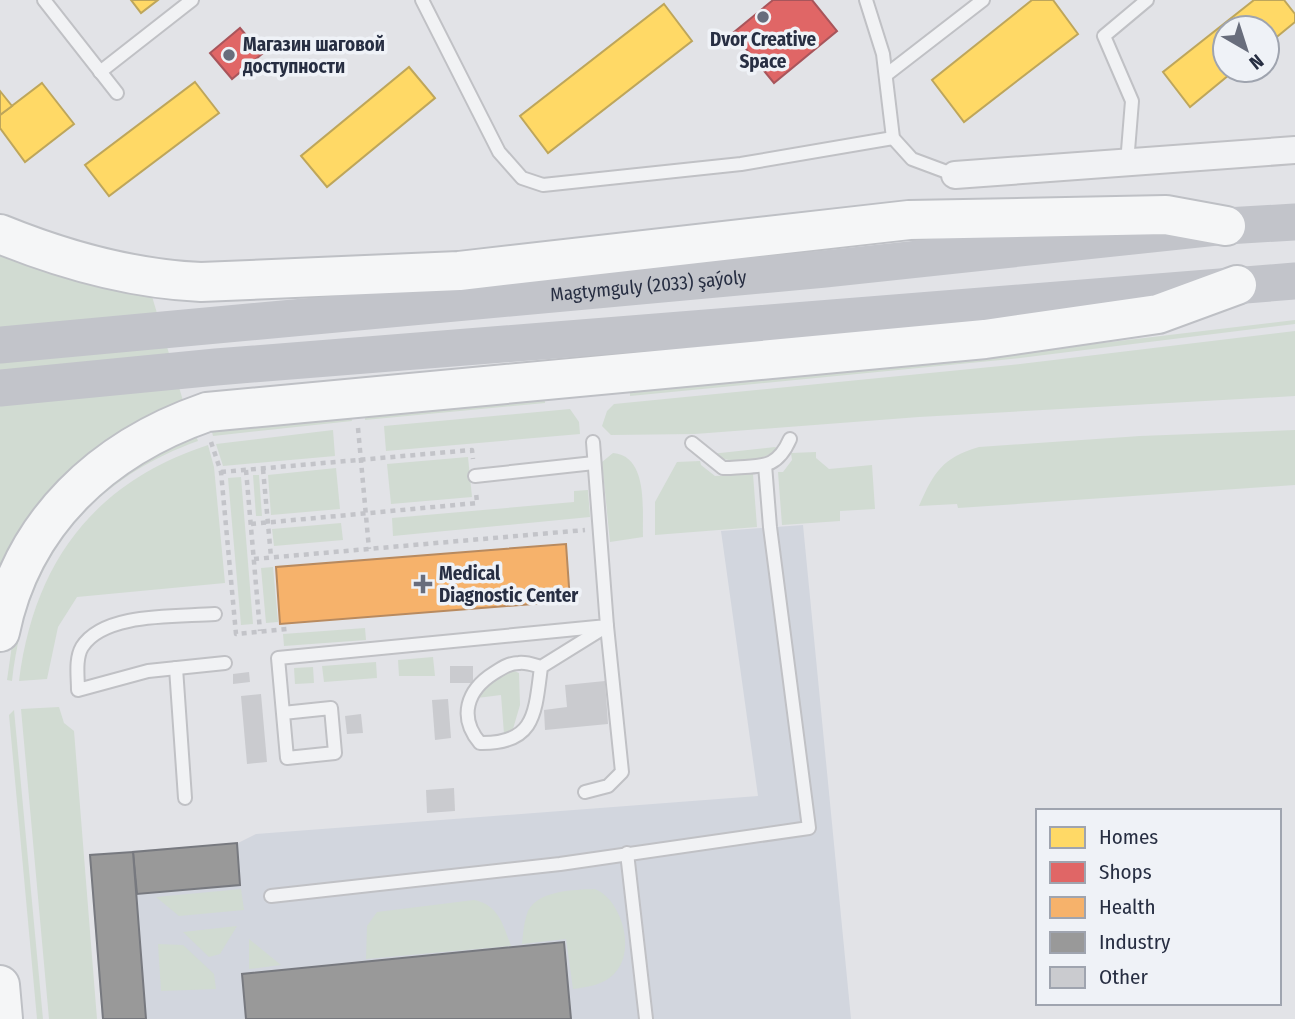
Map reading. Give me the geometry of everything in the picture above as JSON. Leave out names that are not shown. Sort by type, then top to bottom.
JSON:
[{"type":"main road","points":[[0,234],[48,253],[91,265],[163,280],[201,282],[459,271],[909,220],[1166,215],[1226,226]]},
{"type":"main road","name":"Magtymguly (2033) şaýoly","points":[[0,345],[825,269],[1226,226],[1295,222]]},
{"type":"main road","points":[[0,388],[216,367],[1295,281]]},
{"type":"main road","points":[[0,632],[17,573],[32,544],[63,502],[125,450],[149,436],[207,412],[985,339],[1158,314],[1237,285]]},
{"type":"main road","points":[[0,985],[3,1019]]},
{"type":"street","points":[[955,175],[1295,150]]},
{"type":"lane","points":[[44,0],[117,93]]},
{"type":"lane","points":[[100,72],[192,0]]},
{"type":"lane","points":[[422,0],[499,152],[522,178],[543,186],[741,164],[893,138]]},
{"type":"lane","points":[[866,0],[883,54],[893,138],[912,159],[955,175]]},
{"type":"lane","points":[[886,75],[983,0]]},
{"type":"lane","points":[[1127,163],[1132,101],[1104,36],[1147,0]]},
{"type":"lane","points":[[692,443],[723,468],[765,465],[780,459],[790,439]]},
{"type":"lane","points":[[585,792],[608,786],[622,772],[598,529],[593,442]]},
{"type":"lane","points":[[475,476],[594,463]]},
{"type":"lane","points":[[271,896],[560,864],[809,828],[770,527],[765,465]]},
{"type":"lane","points":[[215,614],[106,626],[83,647],[79,657],[78,690],[148,671],[225,663]]},
{"type":"lane","points":[[541,667],[538,693],[528,724],[518,738],[504,743],[480,743],[471,732],[467,718],[467,703],[479,682],[508,665],[522,662],[541,667],[607,626]]},
{"type":"lane","points":[[283,713],[331,708],[335,753],[287,758],[278,658],[607,626]]},
{"type":"lane","points":[[176,668],[185,798]]},
{"type":"lane","points":[[627,853],[646,1019]]},
{"type":"path","points":[[358,428],[369,549]]},
{"type":"path","points":[[211,441],[221,472],[236,634],[287,629]]},
{"type":"path","points":[[221,472],[468,450]]},
{"type":"path","points":[[263,469],[271,557]]},
{"type":"path","points":[[246,470],[260,631]]},
{"type":"path","points":[[251,524],[472,504]]},
{"type":"path","points":[[254,559],[598,529]]},
{"type":"shaded area","points":[[0,254],[43,270],[151,293],[184,404],[0,574]]},
{"type":"shaded area","points":[[1295,320],[1295,324],[1011,359],[630,396],[630,391],[1009,354]]},
{"type":"shaded area","points":[[1295,331],[1295,396],[919,417],[695,434],[611,435],[602,426],[607,411],[614,404],[1011,365]]},
{"type":"shaded area","points":[[545,399],[545,403],[365,420],[365,415]]},
{"type":"shaded area","points":[[570,409],[579,422],[580,434],[386,451],[384,426]]},
{"type":"shaded area","points":[[351,416],[352,421],[213,436],[212,432]]},
{"type":"shaded area","points":[[333,430],[335,456],[223,466],[216,444]]},
{"type":"shaded area","points":[[1295,430],[1295,485],[958,508],[957,504],[919,506],[941,468],[956,456],[979,447],[1140,436]]},
{"type":"shaded area","points":[[196,436],[198,441],[158,458],[124,479],[93,503],[68,532],[47,564],[31,599],[19,638],[12,681],[7,680],[12,645],[30,586],[70,520],[143,459]]},
{"type":"shaded area","points":[[208,445],[214,467],[225,583],[77,597],[58,627],[47,679],[19,681],[27,639],[39,600],[55,564],[76,533],[102,505],[132,481],[167,461]]},
{"type":"shaded area","points":[[777,448],[763,457],[745,461],[726,460],[711,454]]},
{"type":"shaded area","points":[[816,452],[816,458],[829,469],[872,465],[875,509],[840,511],[840,521],[782,525],[778,472],[783,472],[792,460],[791,453]]},
{"type":"shaded area","points":[[613,453],[625,456],[638,474],[643,500],[643,537],[610,542],[602,462]]},
{"type":"shaded area","points":[[468,457],[472,497],[391,504],[387,464]]},
{"type":"shaded area","points":[[700,461],[701,465],[715,476],[753,474],[757,527],[655,535],[655,502],[677,462]]},
{"type":"shaded area","points":[[336,468],[340,509],[271,515],[268,475]]},
{"type":"shaded area","points":[[253,475],[259,475],[262,516],[256,516]]},
{"type":"shaded area","points":[[241,477],[253,624],[241,625],[228,478]]},
{"type":"shaded area","points":[[588,490],[590,517],[393,536],[392,518],[574,502],[574,491]]},
{"type":"shaded area","points":[[341,523],[343,540],[274,546],[272,529]]},
{"type":"shaded area","points":[[803,525],[851,1019],[102,1019],[89,854],[238,843],[256,834],[758,796],[721,531]]},
{"type":"shaded area","points":[[273,567],[278,622],[266,623],[261,568]]},
{"type":"shaded area","points":[[365,628],[366,640],[284,646],[283,634]]},
{"type":"shaded area","points":[[433,657],[435,676],[399,676],[398,660]]},
{"type":"shaded area","points":[[376,662],[377,678],[324,682],[322,666]]},
{"type":"shaded area","points":[[313,667],[314,683],[295,684],[294,668]]},
{"type":"shaded area","points":[[512,670],[519,673],[520,705],[513,729],[504,734],[501,695],[477,698],[493,680]]},
{"type":"shaded area","points":[[59,707],[64,723],[74,731],[97,1019],[49,1019],[21,709]]},
{"type":"shaded area","points":[[14,710],[43,1019],[37,1019],[9,715]]},
{"type":"shaded area","points":[[241,889],[244,910],[179,916],[156,897]]},
{"type":"shaded area","points":[[595,889],[605,895],[619,915],[625,953],[621,964],[610,978],[595,985],[573,989],[566,939],[522,944],[526,919],[533,904],[548,895]]},
{"type":"shaded area","points":[[474,900],[495,911],[511,946],[366,959],[367,926],[377,912]]},
{"type":"shaded area","points":[[237,926],[220,954],[209,957],[183,932]]},
{"type":"shaded area","points":[[249,939],[281,965],[249,969]]},
{"type":"shaded area","points":[[158,944],[183,945],[214,974],[216,989],[161,991]]},
{"type":"building: Homes","points":[[131,0],[158,0],[141,13]]},
{"type":"building: Homes","points":[[1032,0],[1053,0],[1078,34],[964,122],[932,80]]},
{"type":"building: Homes","points":[[1254,0],[1284,0],[1295,14],[1295,22],[1281,34],[1281,14],[1236,14]]},
{"type":"building: Homes","points":[[664,4],[692,41],[548,153],[520,116]]},
{"type":"building: Homes","points":[[1211,34],[1211,84],[1218,84],[1190,107],[1163,72]]},
{"type":"building: Homes","points":[[409,67],[435,98],[327,187],[301,156]]},
{"type":"building: Homes","points":[[195,82],[219,113],[109,196],[85,165]]},
{"type":"building: Homes","points":[[42,83],[74,124],[25,162],[0,128],[0,115]]},
{"type":"building: Homes","points":[[0,91],[12,106],[0,115]]},
{"type":"building: Shops","points":[[773,0],[812,0],[837,31],[774,83],[733,33]]},
{"type":"building: Shops","points":[[240,28],[262,54],[232,79],[210,53]]},
{"type":"building: Health","name":"Medical Diagnostic Center","points":[[566,544],[570,601],[280,624],[276,567]]},
{"type":"building: Industry","points":[[237,843],[240,885],[137,894],[133,852]]},
{"type":"building: Industry","points":[[133,852],[146,1019],[103,1019],[90,855]]},
{"type":"building: Industry","points":[[564,942],[571,1019],[246,1019],[242,974]]},
{"type":"building: Other","points":[[450,666],[473,666],[473,683],[450,683]]},
{"type":"building: Other","points":[[249,672],[250,682],[233,684],[233,674]]},
{"type":"building: Other","points":[[605,681],[608,724],[545,730],[544,710],[567,707],[565,685]]},
{"type":"building: Other","points":[[261,694],[267,762],[247,764],[241,696]]},
{"type":"building: Other","points":[[448,699],[451,738],[435,740],[432,700]]},
{"type":"building: Other","points":[[361,714],[363,733],[347,734],[345,716]]},
{"type":"building: Other","points":[[454,788],[455,811],[427,813],[426,790]]},
{"type":"place","name":"Dvor Creative Space","points":[[763,17]]},
{"type":"place","name":"Магазин шаговой доступности","points":[[229,55]]},
{"type":"place","name":"Medical Diagnostic Center","points":[[423,584]]}]
